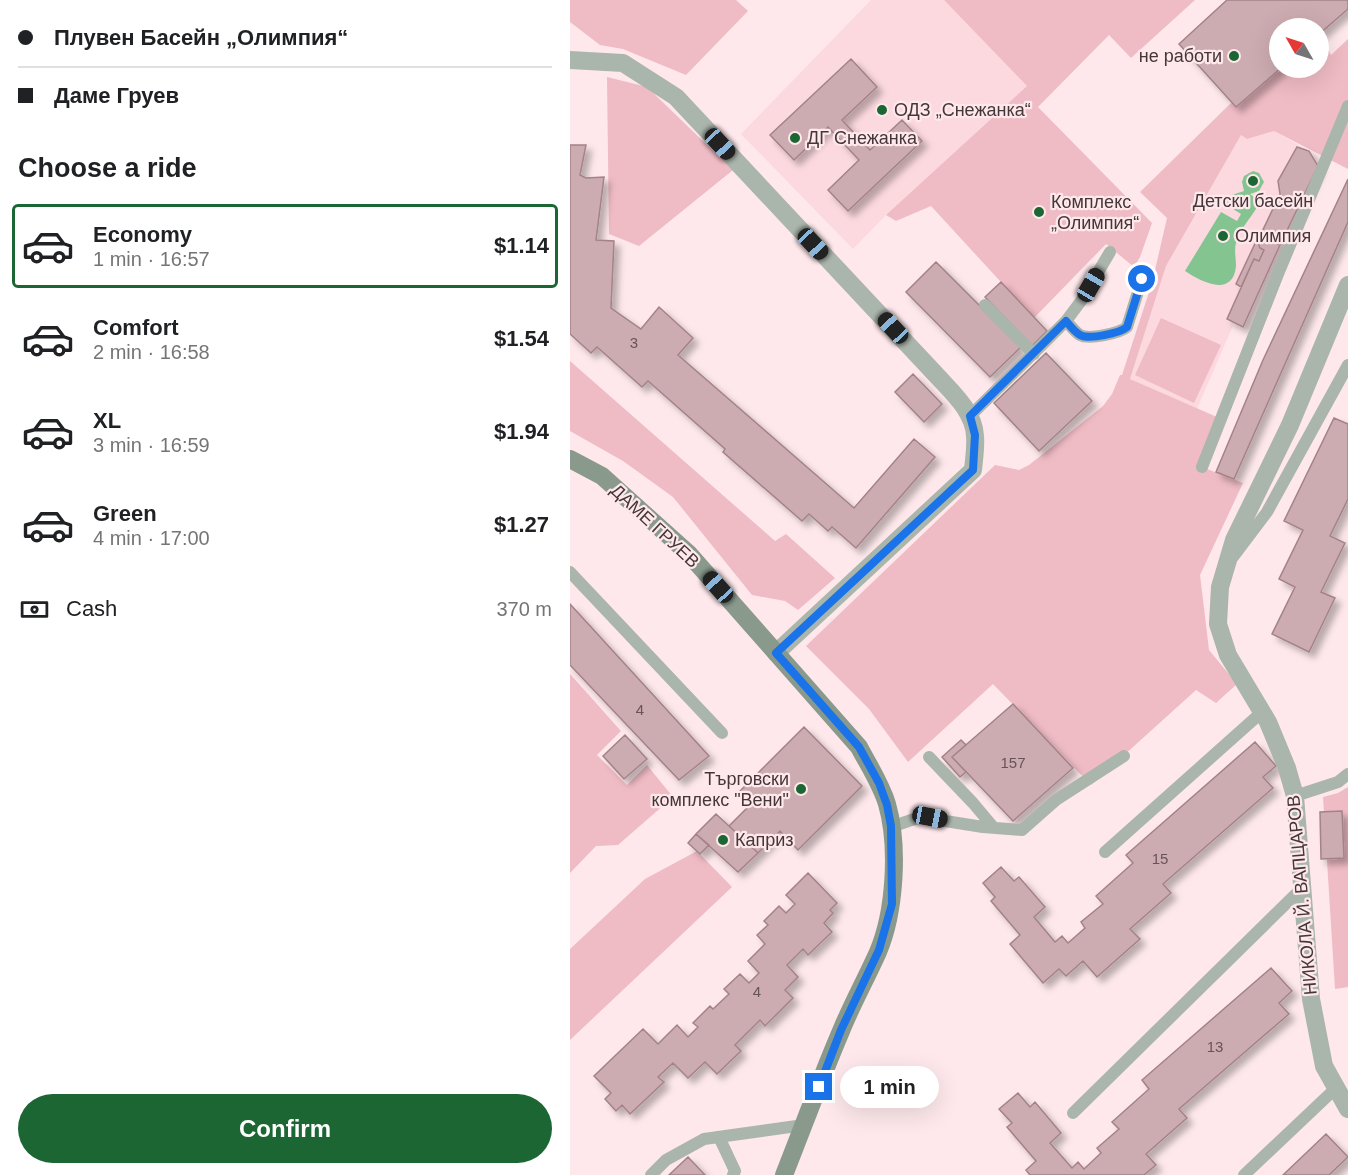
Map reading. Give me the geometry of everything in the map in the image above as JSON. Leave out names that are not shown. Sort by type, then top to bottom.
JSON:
[{"type":"main road","name":"ДАМЕ ГРУЕВ","points":[[570,459],[602,476],[680,547],[859,747],[879,783],[887,805],[891,826],[892,904],[881,941],[841,1030],[784,1175]]},
{"type":"street","points":[[570,60],[623,63],[676,97],[959,399],[970,416],[975,435],[973,470],[776,653]]},
{"type":"street","name":"НИКОЛА Й. ВАПЦАРОВ","points":[[1348,285],[1290,425],[1234,540],[1220,587],[1218,624],[1228,656],[1262,712],[1287,768],[1294,796],[1311,999],[1324,1065],[1348,1109]]},
{"type":"lane","points":[[1202,467],[1278,274],[1348,106]]},
{"type":"lane","points":[[970,416],[1066,321],[1081,301],[1110,252]]},
{"type":"lane","points":[[1066,321],[1080,335],[1087,337],[1122,332],[1127,327],[1142,279]]},
{"type":"lane","points":[[985,305],[1034,354]]},
{"type":"lane","points":[[1227,565],[1267,512],[1348,365]]},
{"type":"lane","points":[[570,572],[722,733]]},
{"type":"lane","points":[[1105,852],[1262,712]]},
{"type":"lane","points":[[891,826],[920,817],[1022,830],[1056,800],[1124,756]]},
{"type":"lane","points":[[929,757],[974,803],[994,828]]},
{"type":"lane","points":[[1294,796],[1338,782],[1348,774]]},
{"type":"lane","points":[[1073,1113],[1302,888]]},
{"type":"lane","points":[[1244,1175],[1336,1088]]},
{"type":"lane","points":[[651,1175],[666,1160],[704,1139],[804,1125]]},
{"type":"lane","points":[[719,1137],[735,1172],[733,1175]]},
{"type":"shaded area","points":[[570,0],[736,0],[748,11],[686,75],[623,49],[600,45],[570,22]]},
{"type":"shaded area","name":"ОДЗ „Снежанка“","points":[[871,0],[944,0],[1027,86],[886,215],[853,249],[741,134]]},
{"type":"shaded area","name":"Комплекс „Олимпия“","points":[[944,0],[1195,0],[1131,58],[1109,35],[1038,107],[1152,223],[1134,267],[1106,244],[1034,318],[931,206],[896,221],[886,215],[1027,86]]},
{"type":"shaded area","points":[[1348,39],[1348,169],[1274,131],[1247,139],[1241,135],[1166,266],[1130,379],[1217,417],[1202,467],[1243,483],[1200,575],[1209,650],[1237,684],[1216,703],[1196,690],[1091,785],[993,684],[908,762],[869,709],[806,646],[995,465],[1019,470],[1029,465],[1103,406],[1122,375],[1152,283],[1167,218],[1140,192],[1230,104],[1269,77],[1329,78],[1329,51],[1331,55]]},
{"type":"shaded area","points":[[607,77],[647,87],[733,170],[639,246],[609,234]]},
{"type":"shaded area","name":"Комплекс „Олимпия“","points":[[1274,131],[1309,151],[1318,166],[1243,327],[1234,323],[1197,409],[1130,379],[1166,266],[1241,135],[1247,139]]},
{"type":"shaded area","name":"Олимпия","points":[[1253,171],[1259,173],[1264,182],[1259,191],[1250,194],[1255,198],[1257,207],[1238,238],[1235,248],[1234,276],[1223,285],[1207,283],[1185,271],[1221,212],[1237,221],[1241,214],[1225,204],[1232,195],[1244,191],[1242,182],[1244,176]]},
{"type":"shaded area","points":[[1161,318],[1221,345],[1194,403],[1135,375]]},
{"type":"shaded area","points":[[570,361],[775,541],[786,534],[835,578],[798,610],[785,601],[752,595],[673,497],[623,461],[570,431]]},
{"type":"shaded area","points":[[570,674],[621,731],[597,755],[627,785],[647,765],[673,797],[618,845],[596,846],[570,873]]},
{"type":"shaded area","points":[[1348,787],[1348,987],[1335,989],[1323,797],[1338,793]]},
{"type":"shaded area","points":[[697,851],[732,887],[570,1040],[570,949],[645,879]]},
{"type":"building","name":"не работи","points":[[1227,0],[1348,0],[1348,9],[1329,25],[1329,18],[1269,18],[1269,78],[1236,107],[1179,44]]},
{"type":"building","name":"ДГ Снежанка","points":[[851,59],[877,87],[842,120],[870,150],[902,120],[922,141],[848,211],[828,190],[859,160],[828,127],[794,160],[770,135]]},
{"type":"building","points":[[570,145],[586,145],[580,175],[586,178],[604,177],[596,240],[614,241],[611,308],[641,329],[659,307],[693,338],[678,355],[854,508],[914,439],[935,457],[856,548],[832,527],[828,531],[809,514],[802,521],[723,452],[725,449],[648,381],[642,387],[597,347],[591,353],[570,334]]},
{"type":"building","points":[[1297,147],[1309,151],[1318,166],[1280,245],[1260,236],[1280,194],[1278,181]]},
{"type":"building","points":[[1348,179],[1348,222],[1234,479],[1216,472],[1263,360]]},
{"type":"building","points":[[1259,235],[1258,243],[1264,250],[1259,261],[1254,259],[1241,287],[1236,284]]},
{"type":"building","points":[[1260,236],[1280,245],[1243,327],[1227,319],[1254,259],[1259,261],[1264,250],[1258,243]]},
{"type":"building","points":[[936,262],[1021,347],[990,377],[906,292]]},
{"type":"building","points":[[1001,282],[1047,331],[1032,346],[985,297]]},
{"type":"building","points":[[1046,353],[1092,401],[1039,451],[994,403]]},
{"type":"building","points":[[913,374],[942,404],[924,422],[895,392]]},
{"type":"building","points":[[1334,418],[1348,424],[1348,499],[1330,536],[1345,543],[1321,592],[1335,598],[1309,652],[1272,634],[1295,587],[1279,579],[1303,530],[1284,521]]},
{"type":"building","points":[[570,604],[709,756],[679,780],[570,665]]},
{"type":"building","points":[[1013,704],[1073,768],[1013,821],[952,757]]},
{"type":"building","name":"Търговски комплекс \"Вени\"","points":[[804,727],[862,786],[798,850],[780,831],[758,853],[729,826],[752,803],[740,791]]},
{"type":"building","points":[[625,735],[647,759],[624,779],[603,756]]},
{"type":"building","points":[[961,740],[966,745],[952,757],[966,772],[960,777],[942,757]]},
{"type":"building","points":[[1255,742],[1276,766],[1263,777],[1273,788],[1163,884],[1171,893],[1130,929],[1140,939],[1097,977],[1083,961],[1066,976],[1059,969],[1043,983],[1010,944],[1020,935],[991,901],[995,897],[983,883],[1001,867],[1014,881],[1019,877],[1045,907],[1034,917],[1055,942],[1062,936],[1068,943],[1085,928],[1081,922],[1103,904],[1096,896],[1133,863],[1126,855]]},
{"type":"building","points":[[1342,811],[1344,858],[1321,859],[1320,812]]},
{"type":"building","name":"Каприз","points":[[716,814],[758,853],[738,872],[696,834]]},
{"type":"building","points":[[696,834],[709,845],[700,854],[688,843]]},
{"type":"building","points":[[808,873],[837,903],[830,910],[833,913],[824,923],[832,932],[808,955],[803,949],[787,965],[798,977],[785,990],[793,998],[765,1026],[760,1020],[735,1045],[741,1051],[717,1074],[705,1062],[688,1078],[673,1063],[658,1077],[664,1082],[630,1114],[622,1105],[616,1111],[605,1099],[611,1093],[594,1076],[643,1029],[658,1044],[677,1025],[688,1037],[698,1027],[693,1023],[710,1006],[713,1009],[729,994],[724,989],[740,974],[749,983],[759,973],[748,961],[765,944],[757,935],[768,925],[764,921],[779,906],[786,913],[795,904],[786,895]]},
{"type":"building","points":[[1271,968],[1292,991],[1279,1003],[1289,1014],[1179,1109],[1187,1118],[1146,1154],[1156,1165],[1144,1175],[1030,1175],[1026,1170],[1036,1161],[1007,1127],[1012,1123],[999,1109],[1018,1093],[1030,1107],[1035,1102],[1061,1133],[1050,1143],[1072,1168],[1078,1162],[1084,1169],[1101,1153],[1097,1148],[1119,1129],[1112,1122],[1149,1089],[1142,1080]]},
{"type":"building","points":[[1326,1134],[1348,1157],[1329,1175],[1283,1175]]},
{"type":"building","points":[[688,1157],[705,1175],[669,1175]]},
{"type":"place","name":"не работи","points":[[1234,56]]},
{"type":"place","name":"ОДЗ „Снежанка“","points":[[882,110]]},
{"type":"place","name":"ДГ Снежанка","points":[[795,138]]},
{"type":"place","name":"Детски басейн","points":[[1253,181]]},
{"type":"place","name":"Комплекс „Олимпия“","points":[[1039,212]]},
{"type":"place","name":"Олимпия","points":[[1223,236]]},
{"type":"place","name":"Търговски комплекс \"Вени\"","points":[[801,789]]},
{"type":"place","name":"Каприз","points":[[723,840]]},
{"type":"route","points":[[819,1087],[841,1030],[879,950],[892,904],[891,826],[879,783],[859,747],[776,653],[973,470],[975,435],[970,416],[1066,321],[1080,335],[1087,337],[1122,332],[1127,327],[1142,279]]}]
